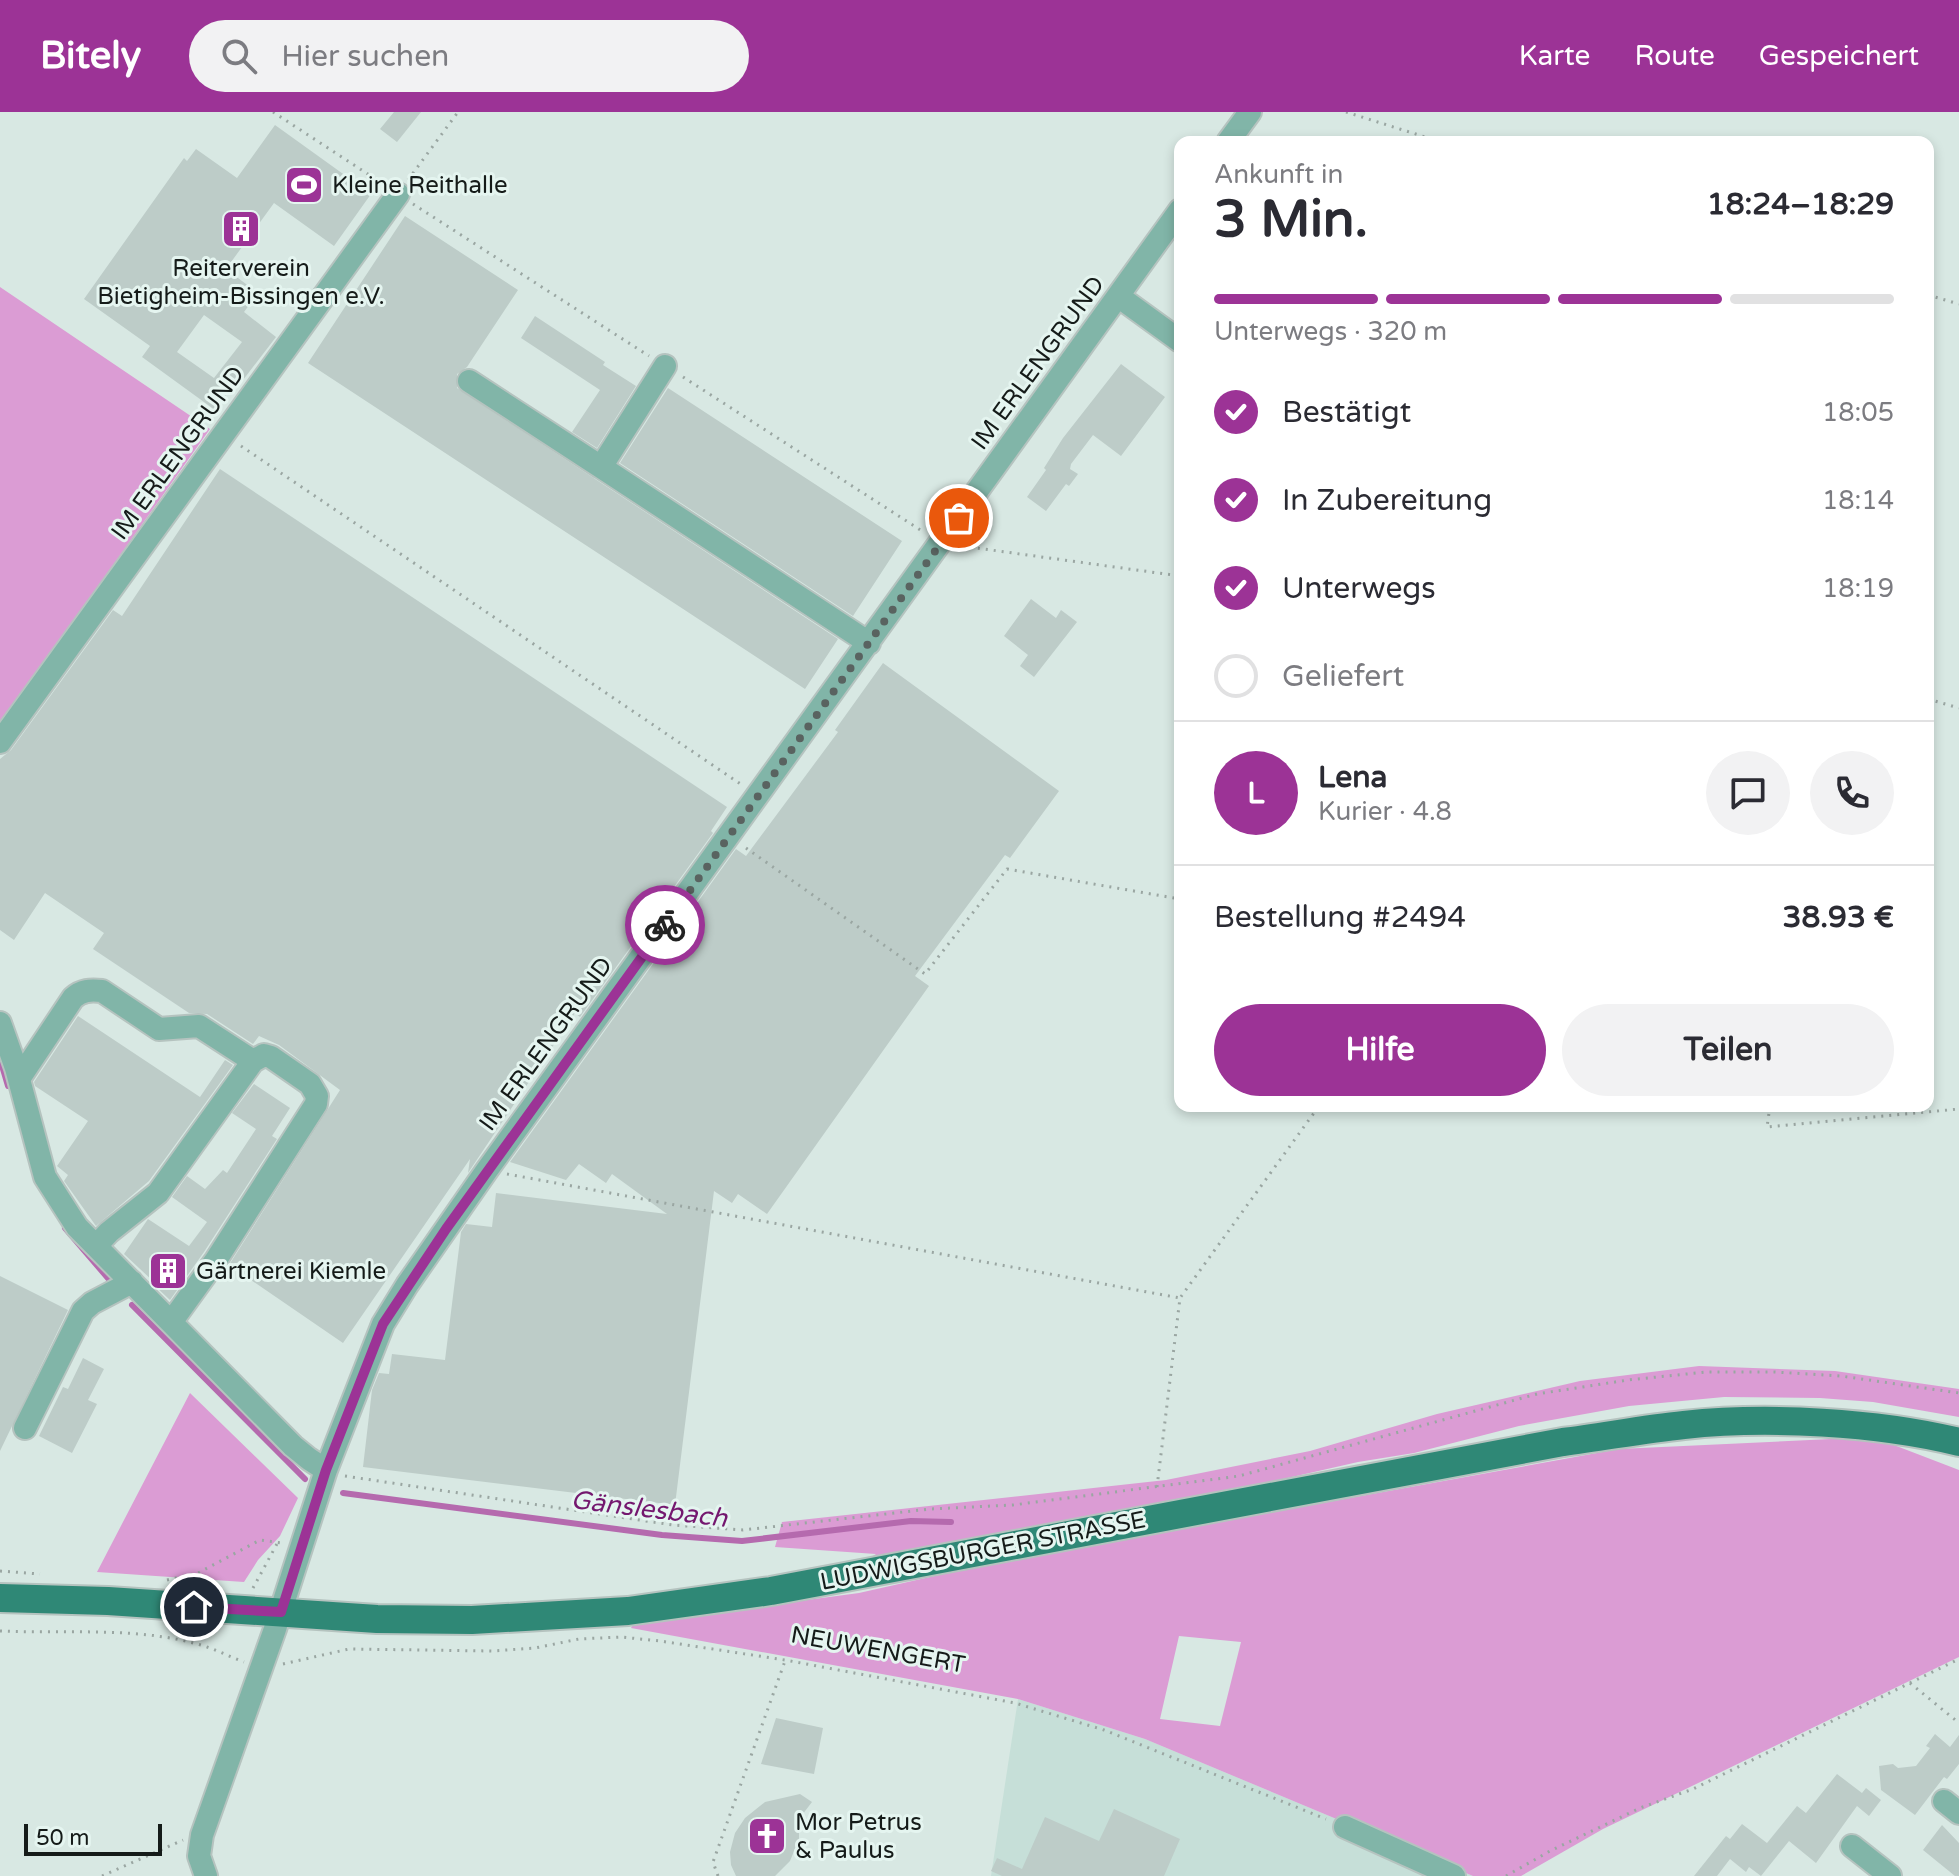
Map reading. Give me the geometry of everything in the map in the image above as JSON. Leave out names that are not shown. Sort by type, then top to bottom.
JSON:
[{"type":"main road","name":"LUDWIGSBURGER STRASSE","points":[[0,1598],[108,1601],[377,1619],[472,1620],[628,1611],[771,1591],[1563,1442],[1687,1425],[1837,1424],[1925,1433],[1959,1442]]},
{"type":"lane","points":[[1232,136],[1250,112]]},
{"type":"lane","name":"IM ERLENGRUND","points":[[0,742],[398,194]]},
{"type":"lane","name":"IM ERLENGRUND","points":[[202,1835],[254,1664],[281,1612],[326,1470],[383,1324],[487,1170],[1174,218]]},
{"type":"lane","points":[[1118,296],[1174,337]]},
{"type":"lane","points":[[601,467],[665,366]]},
{"type":"lane","points":[[469,381],[869,643]]},
{"type":"lane","points":[[19,1079],[73,998],[80,992],[91,990],[102,991],[159,1029],[199,1026],[253,1061]]},
{"type":"lane","points":[[0,1023],[19,1079],[45,1177],[77,1227],[293,1446],[326,1470]]},
{"type":"lane","points":[[96,1246],[158,1193],[253,1061],[264,1055],[271,1057],[310,1084],[317,1096],[316,1104],[216,1260],[172,1321]]},
{"type":"lane","points":[[25,1428],[83,1311],[132,1282]]},
{"type":"lane","points":[[1345,1827],[1454,1876]]},
{"type":"lane","points":[[202,1835],[199,1856],[206,1876]]},
{"type":"lane","points":[[1852,1846],[1890,1876]]},
{"type":"path","points":[[273,112],[398,194],[458,112]]},
{"type":"path","points":[[1346,112],[1422,136]]},
{"type":"path","points":[[1934,297],[1959,304]]},
{"type":"path","points":[[224,434],[758,796]]},
{"type":"path","points":[[941,543],[1174,575]]},
{"type":"path","points":[[1934,701],[1959,708]]},
{"type":"path","points":[[729,836],[925,974],[1007,869],[1174,898]]},
{"type":"path","points":[[1934,1111],[1959,1109]]},
{"type":"path","points":[[1157,1487],[1180,1298],[1315,1112]]},
{"type":"path","points":[[1769,1112],[1767,1127],[1927,1112]]},
{"type":"path","points":[[487,1170],[1180,1298]]},
{"type":"path","points":[[326,1470],[350,1478],[642,1521],[743,1530],[930,1509],[1013,1505],[1239,1476],[1537,1394],[1628,1380],[1706,1372],[1775,1372],[1841,1376],[1959,1393]]},
{"type":"path","points":[[159,1581],[182,1579],[198,1573],[260,1540],[278,1542]]},
{"type":"path","points":[[0,1571],[44,1574]]},
{"type":"path","points":[[0,1631],[129,1634],[170,1639],[204,1646],[254,1664]]},
{"type":"path","name":"NEUWENGERT","points":[[254,1664],[292,1664],[349,1649],[492,1651],[535,1648],[579,1639],[621,1637],[785,1660],[976,1694],[1090,1725],[1154,1748],[1345,1827]]},
{"type":"path","points":[[1506,1876],[1640,1808],[1693,1789],[1959,1659]]},
{"type":"path","points":[[718,1876],[713,1862],[785,1660]]},
{"type":"path","points":[[1910,1683],[1959,1723]]},
{"type":"path","points":[[102,1876],[181,1840],[202,1835]]},
{"type":"shaded area","points":[[0,287],[210,429],[0,724]]},
{"type":"shaded area","points":[[1699,1366],[1835,1371],[1959,1389],[1959,1417],[1873,1402],[1820,1398],[1724,1397],[1629,1406],[1519,1426],[1414,1453],[856,1567],[876,1554],[775,1547],[782,1522],[1166,1480],[1310,1451],[1437,1414],[1580,1381]]},
{"type":"shaded area","points":[[190,1393],[298,1498],[280,1536],[258,1560],[244,1582],[97,1572]]},
{"type":"shaded area","points":[[1873,1437],[1959,1470],[1959,1657],[1603,1829],[1521,1876],[1473,1876],[1145,1739],[1018,1699],[631,1628],[634,1623],[859,1593],[992,1563],[1619,1449]],"holes":[[[1179,1636],[1241,1642],[1220,1726],[1160,1719]]]},
{"type":"shaded area","points":[[1018,1699],[1145,1739],[1473,1876],[991,1876]]},
{"type":"building","points":[[394,112],[421,112],[397,142],[380,129]]},
{"type":"building","points":[[275,125],[371,194],[334,246],[274,203],[226,269],[258,293],[244,312],[276,337],[243,380],[239,377],[215,410],[142,357],[150,346],[84,299],[184,158],[187,161],[196,149],[237,178]],"holes":[[[204,315],[242,342],[214,378],[177,352]]]},
{"type":"building","points":[[405,216],[518,290],[467,367],[457,374],[457,388],[838,639],[805,689],[308,363]]},
{"type":"building","points":[[535,316],[636,386],[597,448],[572,432],[600,390],[521,338]]},
{"type":"building","points":[[1121,364],[1165,397],[1121,456],[1093,435],[1071,464],[1070,469],[1078,474],[1069,486],[1066,484],[1046,511],[1027,497],[1063,438]]},
{"type":"building","points":[[668,388],[902,541],[853,616],[620,463]]},
{"type":"building","points":[[220,469],[727,807],[711,831],[713,833],[580,1017],[575,1013],[468,1173],[470,1159],[343,1343],[229,1265],[340,1090],[279,1045],[259,1036],[253,1044],[207,1014],[189,1013],[93,949],[104,933],[45,893],[14,940],[0,930],[0,759],[11,750],[113,610],[122,616]]},
{"type":"building","points":[[1031,599],[1056,618],[1061,610],[1077,622],[1034,677],[1020,666],[1028,655],[1004,636]]},
{"type":"building","points":[[883,663],[1059,791],[1010,858],[1005,855],[915,976],[929,986],[767,1214],[738,1194],[732,1203],[714,1191],[675,1505],[363,1467],[372,1390],[379,1373],[389,1374],[392,1354],[445,1360],[461,1232],[466,1224],[492,1227],[496,1193],[667,1214],[612,1174],[606,1183],[579,1164],[566,1180],[510,1162],[736,849],[746,856],[838,732],[835,730]]},
{"type":"building","points":[[78,1016],[200,1097],[225,1060],[233,1065],[149,1181],[96,1226],[64,1181],[68,1175],[57,1166],[88,1121],[35,1086],[34,1082]]},
{"type":"building","points":[[254,1084],[290,1108],[272,1136],[277,1139],[170,1300],[124,1254],[148,1219],[189,1246],[207,1222],[172,1197],[187,1176],[205,1189],[223,1170],[227,1173],[256,1129],[232,1113]]},
{"type":"building","points":[[0,1276],[68,1310],[0,1451]]},
{"type":"building","points":[[83,1358],[104,1369],[88,1400],[97,1404],[72,1453],[39,1436],[63,1387],[68,1389]]},
{"type":"building","points":[[776,1718],[823,1728],[814,1774],[761,1764]]},
{"type":"building","points":[[1935,1734],[1950,1747],[1959,1735],[1959,1764],[1947,1779],[1944,1777],[1915,1815],[1881,1790],[1879,1766],[1916,1766],[1930,1748],[1926,1746]]},
{"type":"building","points":[[1837,1774],[1862,1793],[1866,1788],[1881,1800],[1869,1816],[1857,1806],[1816,1863],[1789,1841],[1761,1876],[1749,1867],[1746,1872],[1730,1859],[1717,1876],[1694,1876],[1726,1836],[1730,1839],[1742,1824],[1767,1843],[1797,1806],[1806,1813]]},
{"type":"building","name":"Mor Petrus & Paulus","points":[[800,1794],[812,1802],[799,1819],[799,1839],[790,1861],[775,1876],[736,1876],[730,1852],[735,1833],[745,1818],[765,1802]]},
{"type":"building","points":[[1114,1809],[1180,1839],[1164,1876],[1002,1876],[991,1871],[997,1858],[1022,1869],[1045,1817],[1099,1841]]},
{"type":"building","points":[[1942,1825],[1959,1843],[1959,1876],[1923,1850]]},
{"type":"waterway","points":[[0,1059],[8,1086]]},
{"type":"waterway","name":"Gänslesbach","points":[[65,1228],[113,1284]]},
{"type":"waterway","points":[[132,1305],[305,1479]]},
{"type":"waterway","name":"Gänslesbach","points":[[343,1493],[662,1535],[742,1541],[911,1521],[951,1522]]},
{"type":"way so far","points":[[665,925],[959,518]]},
{"type":"place","name":"Kleine Reithalle","points":[[304,185]]},
{"type":"place","name":"Reiterverein Bietigheim-Bissingen e.V.","points":[[241,229]]},
{"type":"place","name":"Gärtnerei Kiemle","points":[[168,1271]]},
{"type":"place","name":"Mor Petrus & Paulus","points":[[767,1836]]},
{"type":"route","points":[[194,1607],[281,1612],[326,1470],[383,1324],[446,1229],[665,925]]}]
